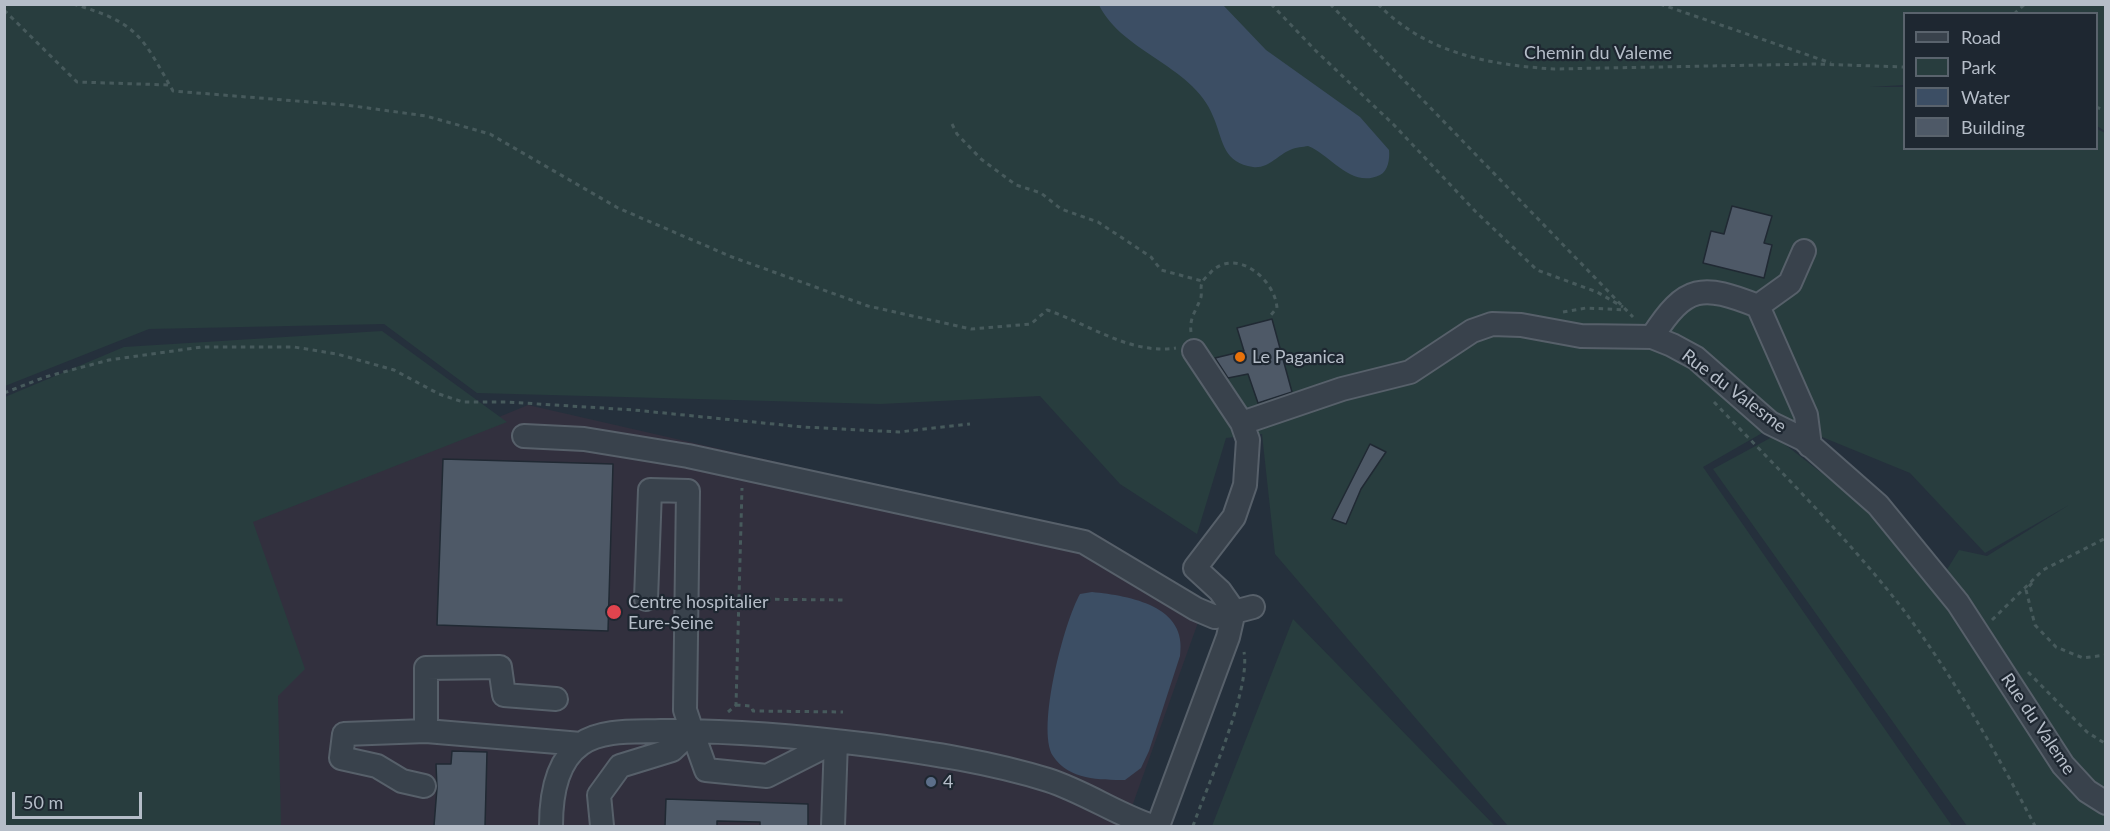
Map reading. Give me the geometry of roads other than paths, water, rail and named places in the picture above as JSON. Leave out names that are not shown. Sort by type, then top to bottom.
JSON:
[{"type":"street","points":[[1758,306],[1790,283],[1803,251]]},
{"type":"street","points":[[1652,337],[1686,296],[1704,291],[1722,292],[1758,306],[1806,415],[1810,446]]},
{"type":"street","name":"Rue du Valesme","points":[[1242,423],[1342,389],[1410,372],[1472,331],[1492,324],[1521,325],[1581,336],[1652,337],[1696,358],[1770,423],[1810,446],[1894,523],[1981,636]]},
{"type":"street","points":[[1194,351],[1242,423],[1248,440],[1245,485],[1227,534],[1195,568],[1244,609]]},
{"type":"street","points":[[524,436],[584,439],[688,456],[1084,542],[1196,609],[1215,617],[1244,609]]},
{"type":"street","points":[[646,599],[650,490],[688,490],[680,702],[706,770],[767,776],[836,741]]},
{"type":"street","points":[[1158,826],[1228,638],[1244,609]]},
{"type":"street","name":"Rue du Valeme","points":[[1981,636],[2063,765],[2087,791],[2106,803]]},
{"type":"street","points":[[426,731],[426,668],[500,667],[504,695],[556,699]]},
{"type":"street","points":[[602,826],[599,795],[620,766],[672,750],[692,730]]},
{"type":"street","points":[[551,826],[555,783],[566,761],[581,744],[604,734],[692,730],[760,732],[836,741],[1049,781],[1095,798],[1152,826]]},
{"type":"street","points":[[424,786],[402,781],[377,766],[341,758],[344,734],[426,731],[581,744]]},
{"type":"street","points":[[833,826],[836,741]]},
{"type":"water","points":[[1099,5],[1223,5],[1266,50],[1360,117],[1389,150],[1387,168],[1380,175],[1360,178],[1308,146],[1292,149],[1263,166],[1243,165],[1230,156],[1226,150],[1206,102],[1193,87],[1125,36],[1110,22]]},
{"type":"water","points":[[1092,592],[1123,597],[1154,607],[1175,625],[1180,639],[1180,656],[1149,751],[1141,768],[1125,780],[1095,779],[1067,770],[1053,756],[1049,742],[1050,700],[1060,650],[1080,594]]},
{"type":"place","name":"Le Paganica","points":[[1240,357]]},
{"type":"place","name":"Centre hospitalier Eure-Seine","points":[[614,612]]},
{"type":"place","name":"4","points":[[931,782]]}]
